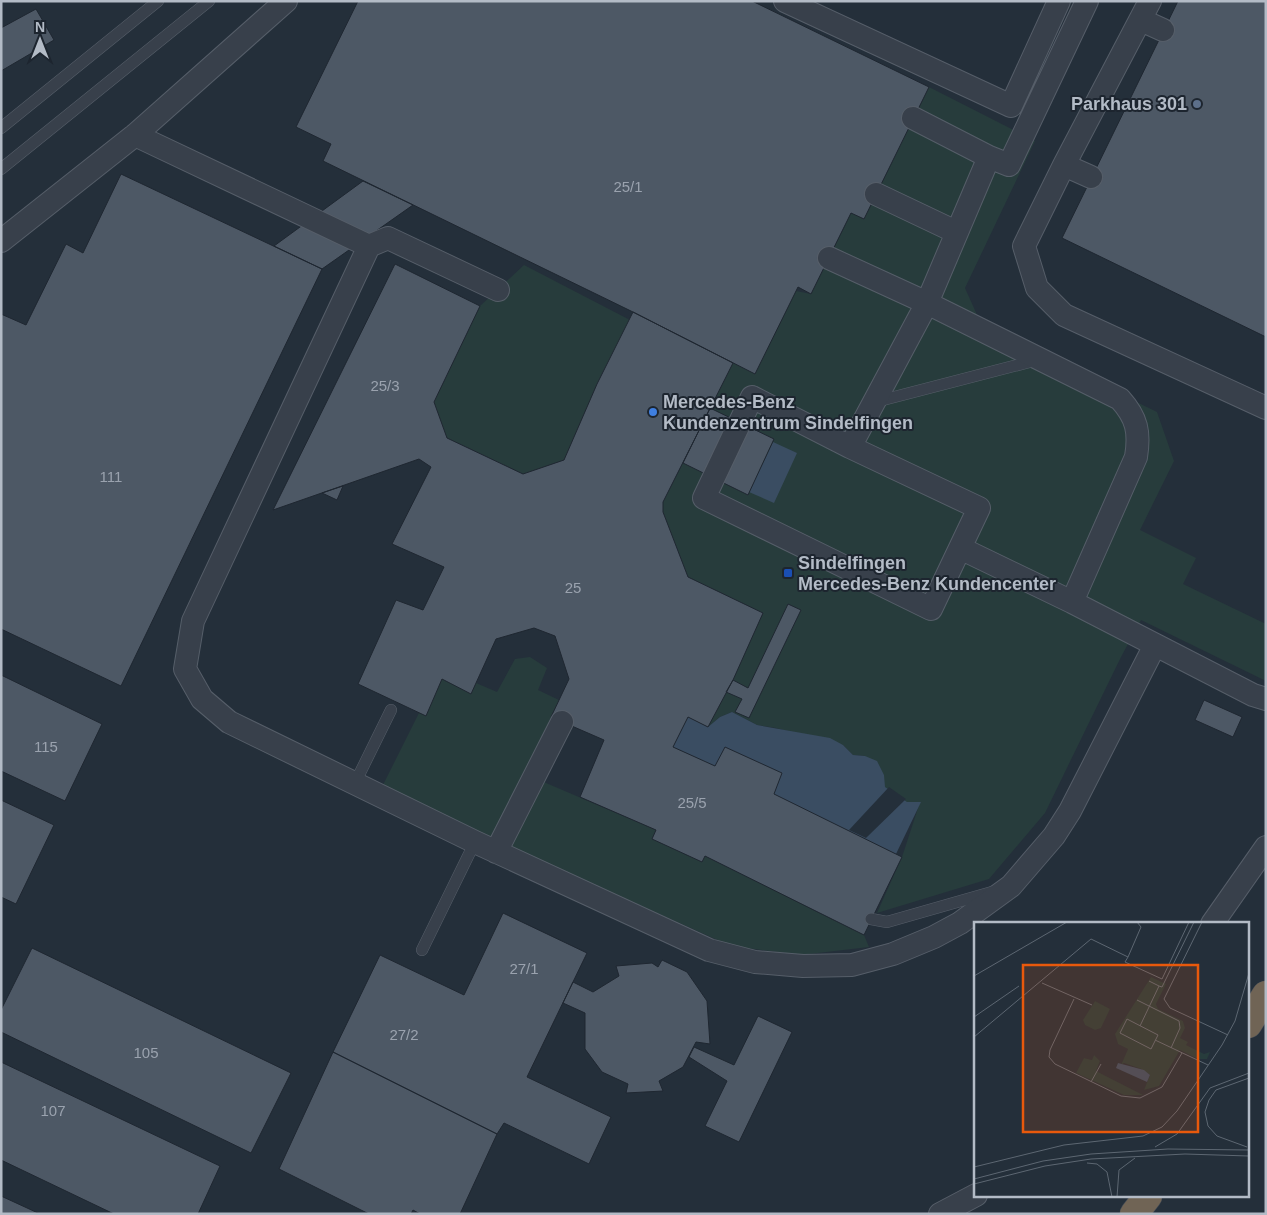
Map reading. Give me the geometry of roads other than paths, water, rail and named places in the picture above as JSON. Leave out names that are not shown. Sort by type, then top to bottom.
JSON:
[{"type":"highway","points":[[1250,1021],[1266,995]]},
{"type":"highway","points":[[1134,1214],[1146,1198]]},
{"type":"street","points":[[1,241],[135,135],[286,1]]},
{"type":"street","points":[[785,1],[1011,106],[1059,1]]},
{"type":"street","points":[[913,118],[989,157],[1009,165],[1087,1]]},
{"type":"street","points":[[1164,30],[1145,10],[1024,246],[1037,288],[1064,315],[1266,408]]},
{"type":"street","points":[[135,135],[369,246]]},
{"type":"street","points":[[850,447],[927,303],[989,157]]},
{"type":"street","points":[[1064,165],[1092,177]]},
{"type":"street","points":[[876,194],[956,232]]},
{"type":"street","points":[[498,290],[388,238],[369,246],[193,621],[184,669],[202,699],[229,722],[496,852],[709,950],[755,962],[803,966],[852,965],[893,954],[934,937],[960,923],[1011,886],[1054,836],[1070,811],[1155,644]]},
{"type":"street","points":[[829,258],[927,303],[1038,360],[1120,399],[1128,408],[1136,424],[1138,441],[1136,457],[1072,602]]},
{"type":"street","points":[[752,397],[850,447],[979,508],[960,548],[931,610],[704,498],[752,397]]},
{"type":"street","points":[[960,548],[1072,602],[1253,695],[1266,699]]},
{"type":"street","points":[[496,852],[562,722]]},
{"type":"street","points":[[1213,922],[1266,847]]},
{"type":"street","points":[[940,1214],[974,1196]]},
{"type":"lane","points":[[1,128],[158,1]]},
{"type":"lane","points":[[1,169],[209,1]]},
{"type":"lane","points":[[874,402],[1038,360]]},
{"type":"lane","points":[[355,783],[391,710]]},
{"type":"lane","points":[[422,950],[475,842]]},
{"type":"lane","points":[[871,919],[887,922],[1011,886]]},
{"type":"water","points":[[773,442],[797,453],[774,503],[749,492]]},
{"type":"water","points":[[732,712],[757,725],[830,738],[843,745],[853,755],[865,756],[877,761],[884,775],[885,787],[907,802],[921,802],[896,854],[673,747],[688,717],[708,727],[720,717]]},
{"type":"place","name":"Parkhaus 301","points":[[1197,104]]},
{"type":"place","name":"Mercedes-Benz Kundenzentrum Sindelfingen","points":[[653,412]]},
{"type":"place","name":"Sindelfingen Mercedes-Benz Kundencenter","points":[[788,573]]}]
